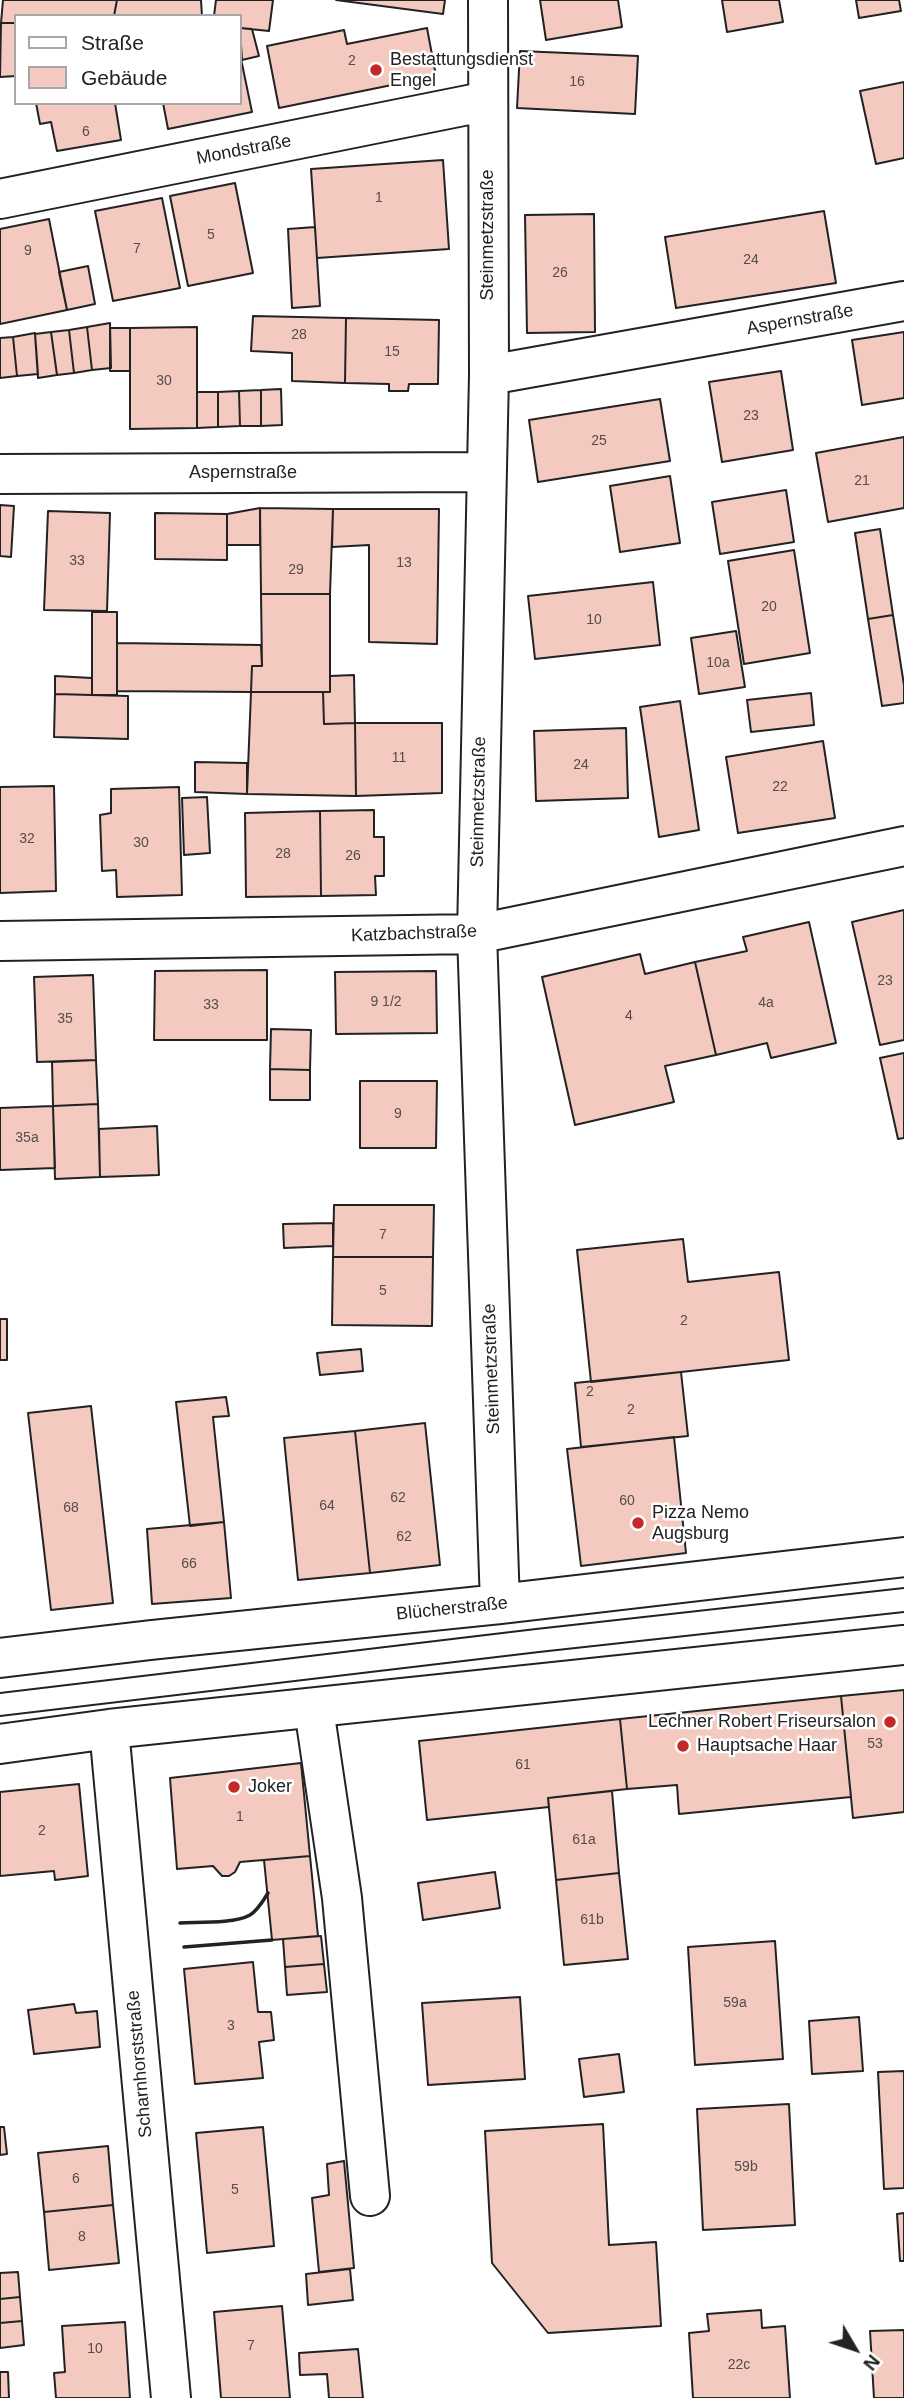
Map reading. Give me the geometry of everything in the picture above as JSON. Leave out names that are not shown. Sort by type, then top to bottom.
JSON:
[{"type":"street","name":"Steinmetzstraße","points":[[488,0],[489,375],[477,934],[500,1604]]},
{"type":"street","name":"Mondstraße","points":[[0,199],[488,101]]},
{"type":"street","name":"Aspernstraße","points":[[489,375],[904,301]]},
{"type":"street","name":"Aspernstraße","points":[[0,474],[485,472]]},
{"type":"street","name":"Katzbachstraße","points":[[0,941],[477,934],[904,846]]},
{"type":"street","name":"Blücherstraße","points":[[0,1658],[904,1557]]},
{"type":"street","points":[[0,1744],[109,1729],[904,1645]]},
{"type":"street","points":[[314,1709],[342,1898],[370,2196]]},
{"type":"street","name":"Scharnhorststraße","points":[[109,1729],[171,2398]]},
{"type":"building","points":[[3,0],[117,0],[114,14],[14,14],[14,23],[1,23]]},
{"type":"building","points":[[117,0],[201,0],[202,14],[114,14]]},
{"type":"building","points":[[216,0],[273,0],[269,31],[242,28],[242,14],[214,14]]},
{"type":"building","points":[[336,0],[445,0],[443,14]]},
{"type":"building","points":[[540,0],[618,0],[622,27],[546,40]]},
{"type":"building","points":[[722,0],[779,0],[783,22],[727,32]]},
{"type":"building","points":[[856,0],[899,0],[901,11],[859,18]]},
{"type":"building","points":[[1,23],[14,23],[14,76],[0,77]]},
{"type":"building","points":[[242,28],[252,29],[259,56],[242,60]]},
{"type":"building","points":[[427,28],[436,76],[279,108],[267,46],[344,30],[347,44]]},
{"type":"building","points":[[520,51],[638,56],[635,114],[517,108]]},
{"type":"building","points":[[242,64],[252,112],[168,129],[163,105],[242,105]]},
{"type":"building","points":[[904,82],[904,158],[876,164],[860,91]]},
{"type":"building","points":[[36,105],[115,105],[121,140],[57,151],[51,122],[40,124]]},
{"type":"building","points":[[443,160],[449,249],[317,258],[311,169]]},
{"type":"building","points":[[235,183],[253,273],[188,286],[170,196]]},
{"type":"building","points":[[162,198],[180,288],[113,301],[95,211]]},
{"type":"building","points":[[824,211],[836,283],[676,308],[665,237]]},
{"type":"building","points":[[594,214],[595,332],[527,333],[525,215]]},
{"type":"building","points":[[49,219],[67,310],[0,324],[0,229]]},
{"type":"building","points":[[315,227],[320,306],[292,308],[288,229]]},
{"type":"building","points":[[88,266],[95,304],[67,310],[59,272]]},
{"type":"building","points":[[253,316],[346,318],[345,383],[292,381],[292,353],[251,351]]},
{"type":"building","points":[[346,318],[439,320],[438,384],[409,384],[408,391],[389,391],[389,384],[345,383]]},
{"type":"building","points":[[110,323],[111,368],[92,370],[87,327]]},
{"type":"building","points":[[87,327],[92,370],[74,373],[69,330]]},
{"type":"building","points":[[197,327],[197,428],[130,429],[130,328]]},
{"type":"building","points":[[110,328],[130,328],[130,371],[110,371]]},
{"type":"building","points":[[69,330],[74,373],[57,375],[51,332]]},
{"type":"building","points":[[51,332],[57,375],[38,378],[35,334]]},
{"type":"building","points":[[904,332],[904,398],[862,405],[852,340]]},
{"type":"building","points":[[35,333],[38,374],[17,376],[13,337]]},
{"type":"building","points":[[13,337],[17,376],[0,378],[0,338]]},
{"type":"building","points":[[781,371],[793,450],[722,462],[709,382]]},
{"type":"building","points":[[281,389],[282,425],[261,426],[261,390]]},
{"type":"building","points":[[261,390],[261,426],[240,426],[239,391]]},
{"type":"building","points":[[239,391],[240,426],[218,427],[218,392]]},
{"type":"building","points":[[197,392],[218,392],[218,427],[197,428]]},
{"type":"building","points":[[660,399],[670,461],[538,482],[529,420]]},
{"type":"building","points":[[904,437],[904,508],[828,522],[816,453]]},
{"type":"building","points":[[670,476],[680,543],[620,552],[610,486]]},
{"type":"building","points":[[786,490],[794,542],[720,554],[712,502]]},
{"type":"building","points":[[0,505],[14,506],[11,557],[0,556]]},
{"type":"building","points":[[260,508],[260,545],[227,545],[227,514]]},
{"type":"building","points":[[260,508],[333,509],[330,594],[261,594]]},
{"type":"building","points":[[333,509],[439,509],[437,644],[369,642],[369,545],[332,547]]},
{"type":"building","points":[[48,511],[110,513],[107,611],[44,610]]},
{"type":"building","points":[[155,513],[227,514],[227,560],[155,559]]},
{"type":"building","points":[[880,529],[893,615],[868,619],[855,533]]},
{"type":"building","points":[[794,550],[810,653],[744,664],[728,561]]},
{"type":"building","points":[[653,582],[660,645],[535,659],[528,596]]},
{"type":"building","points":[[261,594],[330,594],[330,692],[251,692],[252,666],[262,666]]},
{"type":"building","points":[[92,612],[117,612],[117,695],[92,695]]},
{"type":"building","points":[[893,615],[904,685],[904,703],[882,706],[868,619]]},
{"type":"building","points":[[736,631],[745,687],[699,694],[691,638]]},
{"type":"building","points":[[117,643],[261,645],[262,666],[252,666],[251,692],[117,691]]},
{"type":"building","points":[[354,675],[355,723],[324,724],[323,692],[330,692],[330,676]]},
{"type":"building","points":[[55,676],[92,678],[92,695],[55,694]]},
{"type":"building","points":[[251,692],[323,692],[324,724],[355,723],[356,796],[247,794]]},
{"type":"building","points":[[811,693],[814,725],[751,732],[747,700]]},
{"type":"building","points":[[55,694],[128,696],[128,739],[54,737]]},
{"type":"building","points":[[680,701],[699,830],[659,837],[640,707]]},
{"type":"building","points":[[355,723],[442,723],[442,793],[356,796]]},
{"type":"building","points":[[626,728],[628,798],[536,801],[534,731]]},
{"type":"building","points":[[823,741],[835,818],[738,833],[726,757]]},
{"type":"building","points":[[195,762],[247,763],[247,794],[195,792]]},
{"type":"building","points":[[54,786],[56,891],[0,893],[0,787]]},
{"type":"building","points":[[179,787],[182,895],[117,897],[116,870],[102,871],[100,815],[111,813],[111,789]]},
{"type":"building","points":[[207,797],[210,853],[184,855],[182,798]]},
{"type":"building","points":[[374,810],[374,837],[384,837],[384,876],[375,876],[376,895],[321,896],[320,811]]},
{"type":"building","points":[[320,811],[321,896],[246,897],[245,813]]},
{"type":"building","points":[[904,910],[904,1040],[880,1045],[852,922]]},
{"type":"building","points":[[809,922],[836,1043],[771,1058],[767,1043],[716,1055],[695,962],[747,951],[743,937]]},
{"type":"building","points":[[640,954],[645,974],[695,962],[716,1055],[665,1066],[674,1102],[575,1125],[542,977]]},
{"type":"building","points":[[267,970],[267,1040],[154,1040],[155,971]]},
{"type":"building","points":[[436,971],[437,1033],[336,1034],[335,972]]},
{"type":"building","points":[[93,975],[96,1060],[37,1062],[34,977]]},
{"type":"building","points":[[271,1029],[311,1030],[310,1070],[270,1069]]},
{"type":"building","points":[[904,1053],[904,1138],[898,1139],[880,1058]]},
{"type":"building","points":[[96,1060],[98,1104],[53,1106],[52,1062]]},
{"type":"building","points":[[270,1069],[310,1070],[310,1100],[270,1100]]},
{"type":"building","points":[[360,1081],[437,1081],[436,1148],[360,1148]]},
{"type":"building","points":[[98,1104],[100,1177],[55,1179],[53,1106]]},
{"type":"building","points":[[53,1106],[55,1168],[0,1170],[0,1108]]},
{"type":"building","points":[[157,1126],[159,1175],[100,1177],[99,1129]]},
{"type":"building","points":[[334,1205],[434,1205],[433,1257],[333,1257]]},
{"type":"building","points":[[333,1223],[333,1246],[284,1248],[283,1224]]},
{"type":"building","points":[[683,1239],[688,1282],[779,1272],[789,1360],[591,1382],[577,1250]]},
{"type":"building","points":[[333,1257],[433,1257],[432,1326],[332,1325]]},
{"type":"building","points":[[0,1319],[7,1319],[7,1360],[0,1360]]},
{"type":"building","points":[[361,1349],[363,1371],[320,1375],[317,1353]]},
{"type":"building","points":[[681,1372],[688,1436],[581,1447],[575,1383]]},
{"type":"building","points":[[226,1397],[229,1416],[213,1417],[224,1522],[190,1526],[176,1402]]},
{"type":"building","points":[[91,1406],[113,1603],[51,1610],[28,1413]]},
{"type":"building","points":[[425,1423],[440,1565],[370,1573],[355,1431]]},
{"type":"building","points":[[355,1431],[370,1573],[298,1580],[284,1438]]},
{"type":"building","points":[[674,1437],[686,1553],[581,1566],[567,1449]]},
{"type":"building","points":[[224,1522],[231,1598],[152,1604],[147,1529]]},
{"type":"building","points":[[904,1690],[904,1812],[853,1818],[841,1696]]},
{"type":"building","points":[[841,1696],[851,1797],[679,1814],[677,1785],[627,1789],[620,1719]]},
{"type":"building","points":[[620,1719],[627,1789],[548,1798],[549,1807],[427,1820],[419,1741]]},
{"type":"building","points":[[301,1763],[310,1856],[240,1862],[235,1872],[229,1876],[222,1876],[213,1866],[177,1869],[170,1778]]},
{"type":"building","points":[[79,1784],[88,1876],[55,1880],[54,1871],[0,1876],[0,1792]]},
{"type":"building","points":[[612,1791],[619,1873],[556,1880],[548,1798]]},
{"type":"building","points":[[310,1856],[318,1936],[272,1940],[264,1860]]},
{"type":"building","points":[[495,1872],[500,1908],[423,1920],[418,1883]]},
{"type":"building","points":[[619,1873],[628,1959],[564,1965],[556,1880]]},
{"type":"building","points":[[321,1936],[324,1964],[285,1967],[283,1939]]},
{"type":"building","points":[[775,1941],[783,2059],[695,2065],[688,1947]]},
{"type":"building","points":[[253,1962],[258,2012],[271,2012],[274,2040],[259,2042],[263,2078],[195,2084],[184,1969]]},
{"type":"building","points":[[324,1964],[327,1992],[287,1995],[285,1967]]},
{"type":"building","points":[[520,1997],[525,2079],[428,2085],[422,2003]]},
{"type":"building","points":[[74,2004],[76,2013],[97,2011],[100,2047],[34,2054],[28,2010]]},
{"type":"building","points":[[859,2017],[863,2071],[812,2074],[809,2021]]},
{"type":"building","points":[[619,2054],[624,2092],[584,2097],[579,2059]]},
{"type":"building","points":[[904,2071],[904,2188],[884,2189],[878,2072]]},
{"type":"building","points":[[789,2104],[795,2225],[703,2230],[697,2109]]},
{"type":"building","points":[[603,2124],[609,2245],[656,2242],[661,2326],[548,2333],[492,2263],[485,2131]]},
{"type":"building","points":[[0,2127],[4,2127],[7,2154],[0,2155]]},
{"type":"building","points":[[263,2127],[274,2246],[207,2253],[196,2133]]},
{"type":"building","points":[[108,2146],[113,2205],[44,2212],[38,2153]]},
{"type":"building","points":[[344,2161],[354,2268],[319,2272],[312,2198],[329,2195],[327,2164]]},
{"type":"building","points":[[113,2205],[119,2263],[49,2270],[44,2212]]},
{"type":"building","points":[[904,2213],[904,2261],[900,2261],[897,2214]]},
{"type":"building","points":[[350,2269],[353,2300],[308,2305],[306,2274]]},
{"type":"building","points":[[18,2272],[20,2297],[0,2299],[0,2273]]},
{"type":"building","points":[[20,2297],[22,2321],[0,2323],[0,2299]]},
{"type":"building","points":[[282,2306],[290,2398],[221,2398],[214,2312]]},
{"type":"building","points":[[761,2310],[762,2328],[785,2326],[790,2398],[693,2398],[689,2333],[709,2331],[707,2314]]},
{"type":"building","points":[[22,2321],[24,2345],[0,2348],[0,2323]]},
{"type":"building","points":[[125,2322],[130,2398],[56,2398],[54,2373],[65,2372],[62,2326]]},
{"type":"building","points":[[904,2330],[904,2398],[874,2398],[870,2331]]},
{"type":"building","points":[[358,2349],[363,2398],[329,2398],[327,2374],[300,2375],[299,2353]]},
{"type":"building","points":[[0,2372],[8,2372],[9,2398],[0,2398]]},
{"type":"tram line","points":[[0,1693],[904,1588]]},
{"type":"tram line","points":[[0,1716],[904,1612]]},
{"type":"wall","points":[[180,1923],[243,1918],[255,1911],[268,1893]]},
{"type":"wall","points":[[184,1947],[272,1940]]},
{"type":"place","name":"Bestattungsdienst Engel","points":[[376,70]]},
{"type":"place","name":"Pizza Nemo Augsburg","points":[[638,1523]]},
{"type":"place","name":"Lechner Robert Friseursalon","points":[[890,1722]]},
{"type":"place","name":"Hauptsache Haar","points":[[683,1746]]},
{"type":"place","name":"Joker","points":[[234,1787]]}]
